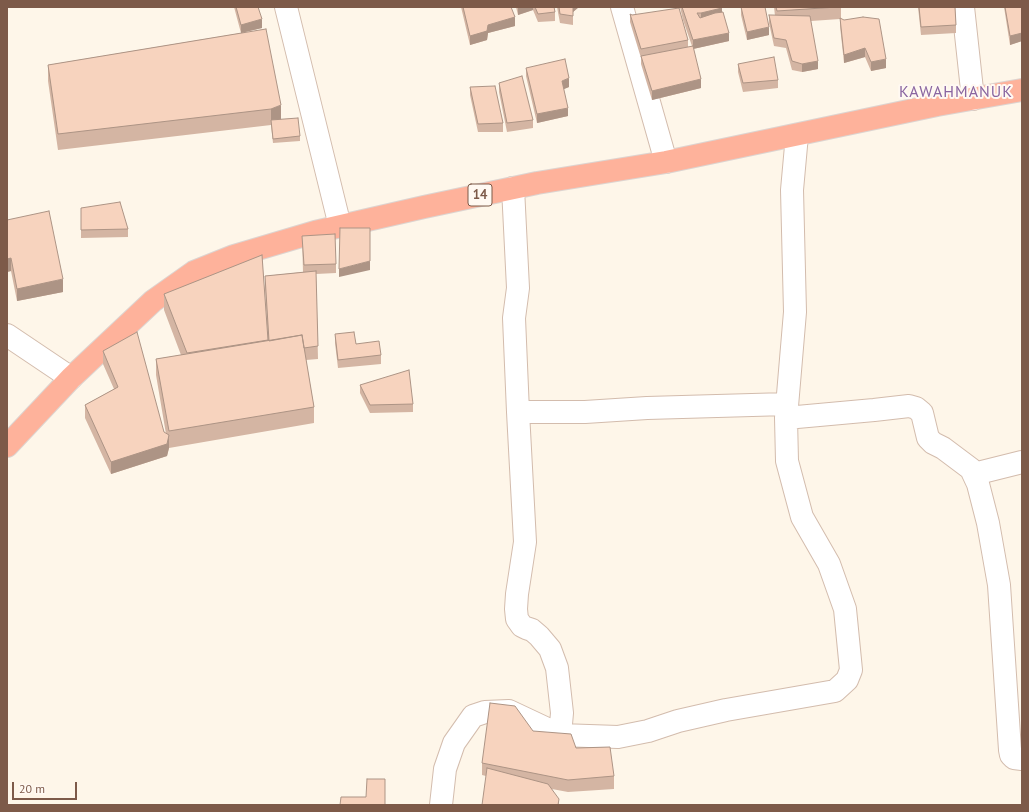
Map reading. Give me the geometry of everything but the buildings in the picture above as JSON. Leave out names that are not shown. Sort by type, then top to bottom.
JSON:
[{"type":"highway","name":"14","points":[[7,446],[71,378],[153,301],[194,272],[234,256],[340,226],[513,188],[666,162],[937,105],[1022,90]]},
{"type":"street","points":[[286,7],[340,226]]},
{"type":"street","points":[[622,7],[666,162]]},
{"type":"street","points":[[963,7],[973,99]]},
{"type":"street","points":[[441,805],[445,769],[454,743],[473,716],[485,712],[509,712],[560,736],[618,737],[648,731],[678,721],[726,710],[835,691],[847,680],[851,670],[845,609],[829,564],[802,517],[787,461],[786,411],[795,312],[792,190],[797,135]]},
{"type":"street","points":[[513,188],[518,288],[514,318],[525,542],[516,609],[517,619],[522,626],[532,630],[550,649],[557,668],[562,713],[560,736]]},
{"type":"street","points":[[7,335],[71,378]]},
{"type":"street","points":[[518,412],[585,412],[647,408],[786,411],[874,410],[909,406],[916,408],[922,413],[928,438],[971,469],[978,484],[988,523],[999,585],[1010,750],[1011,755],[1014,758],[1022,760]]},
{"type":"street","points":[[974,474],[1022,462]]},
{"type":"district","name":"KAWAHMANUK","points":[[956,92]]}]
